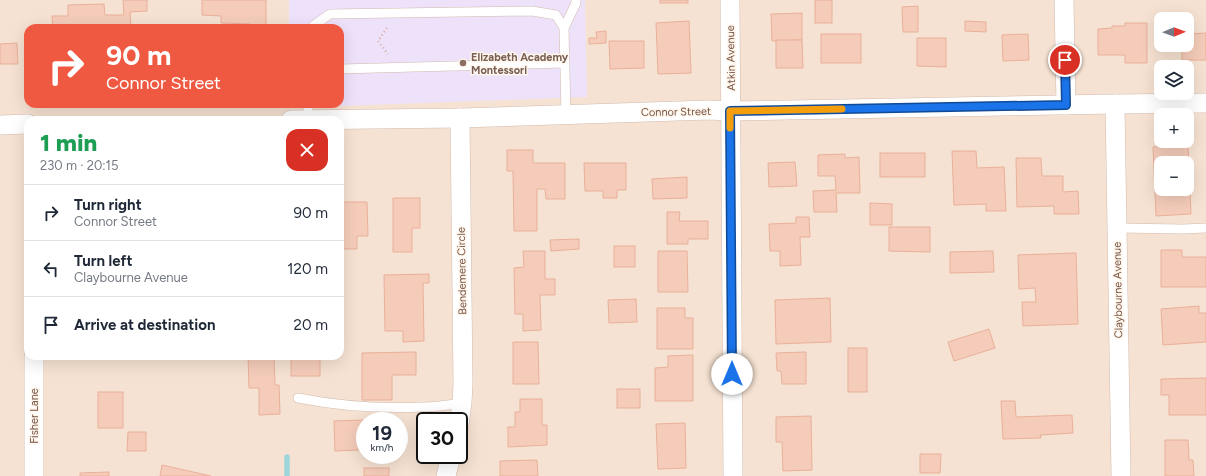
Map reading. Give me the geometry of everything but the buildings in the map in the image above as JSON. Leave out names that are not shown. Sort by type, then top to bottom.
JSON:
[{"type":"street","name":"Atkin Avenue","points":[[730,0],[732,92],[730,111],[733,476]]},
{"type":"street","points":[[1064,0],[1066,105]]},
{"type":"street","name":"Connor Street","points":[[344,120],[460,118],[709,110],[730,111],[1206,103]]},
{"type":"street","name":"Claybourne Avenue","points":[[1115,104],[1121,476]]},
{"type":"street","name":"Bendemere Circle","points":[[460,118],[463,383],[461,412]]},
{"type":"street","points":[[0,125],[24,124]]},
{"type":"street","name":"Fisher Lane","points":[[34,360],[34,476]]},
{"type":"street","points":[[446,476],[449,464]]},
{"type":"lane","points":[[566,114],[564,28],[576,0]]},
{"type":"lane","points":[[316,24],[330,14],[532,11],[556,15],[564,28]]},
{"type":"lane","points":[[344,69],[565,63]]},
{"type":"lane","points":[[1117,228],[1206,228]]},
{"type":"lane","points":[[298,398],[325,403],[367,407],[423,407],[462,403]]},
{"type":"path","points":[[389,26],[378,40],[397,68]]},
{"type":"shaded area","points":[[0,0],[1206,0],[1206,476],[0,476]]},
{"type":"shaded area","name":"Elizabeth Academy Montessori","points":[[289,0],[585,0],[587,97],[344,106],[344,24],[289,24]]},
{"type":"waterway","points":[[287,457],[287,476]]},
{"type":"slow traffic","points":[[730,128],[730,111],[842,109]]},
{"type":"place","name":"Elizabeth Academy Montessori","points":[[463,63]]},
{"type":"route","points":[[732,374],[730,111],[1066,105],[1065,60]]}]
